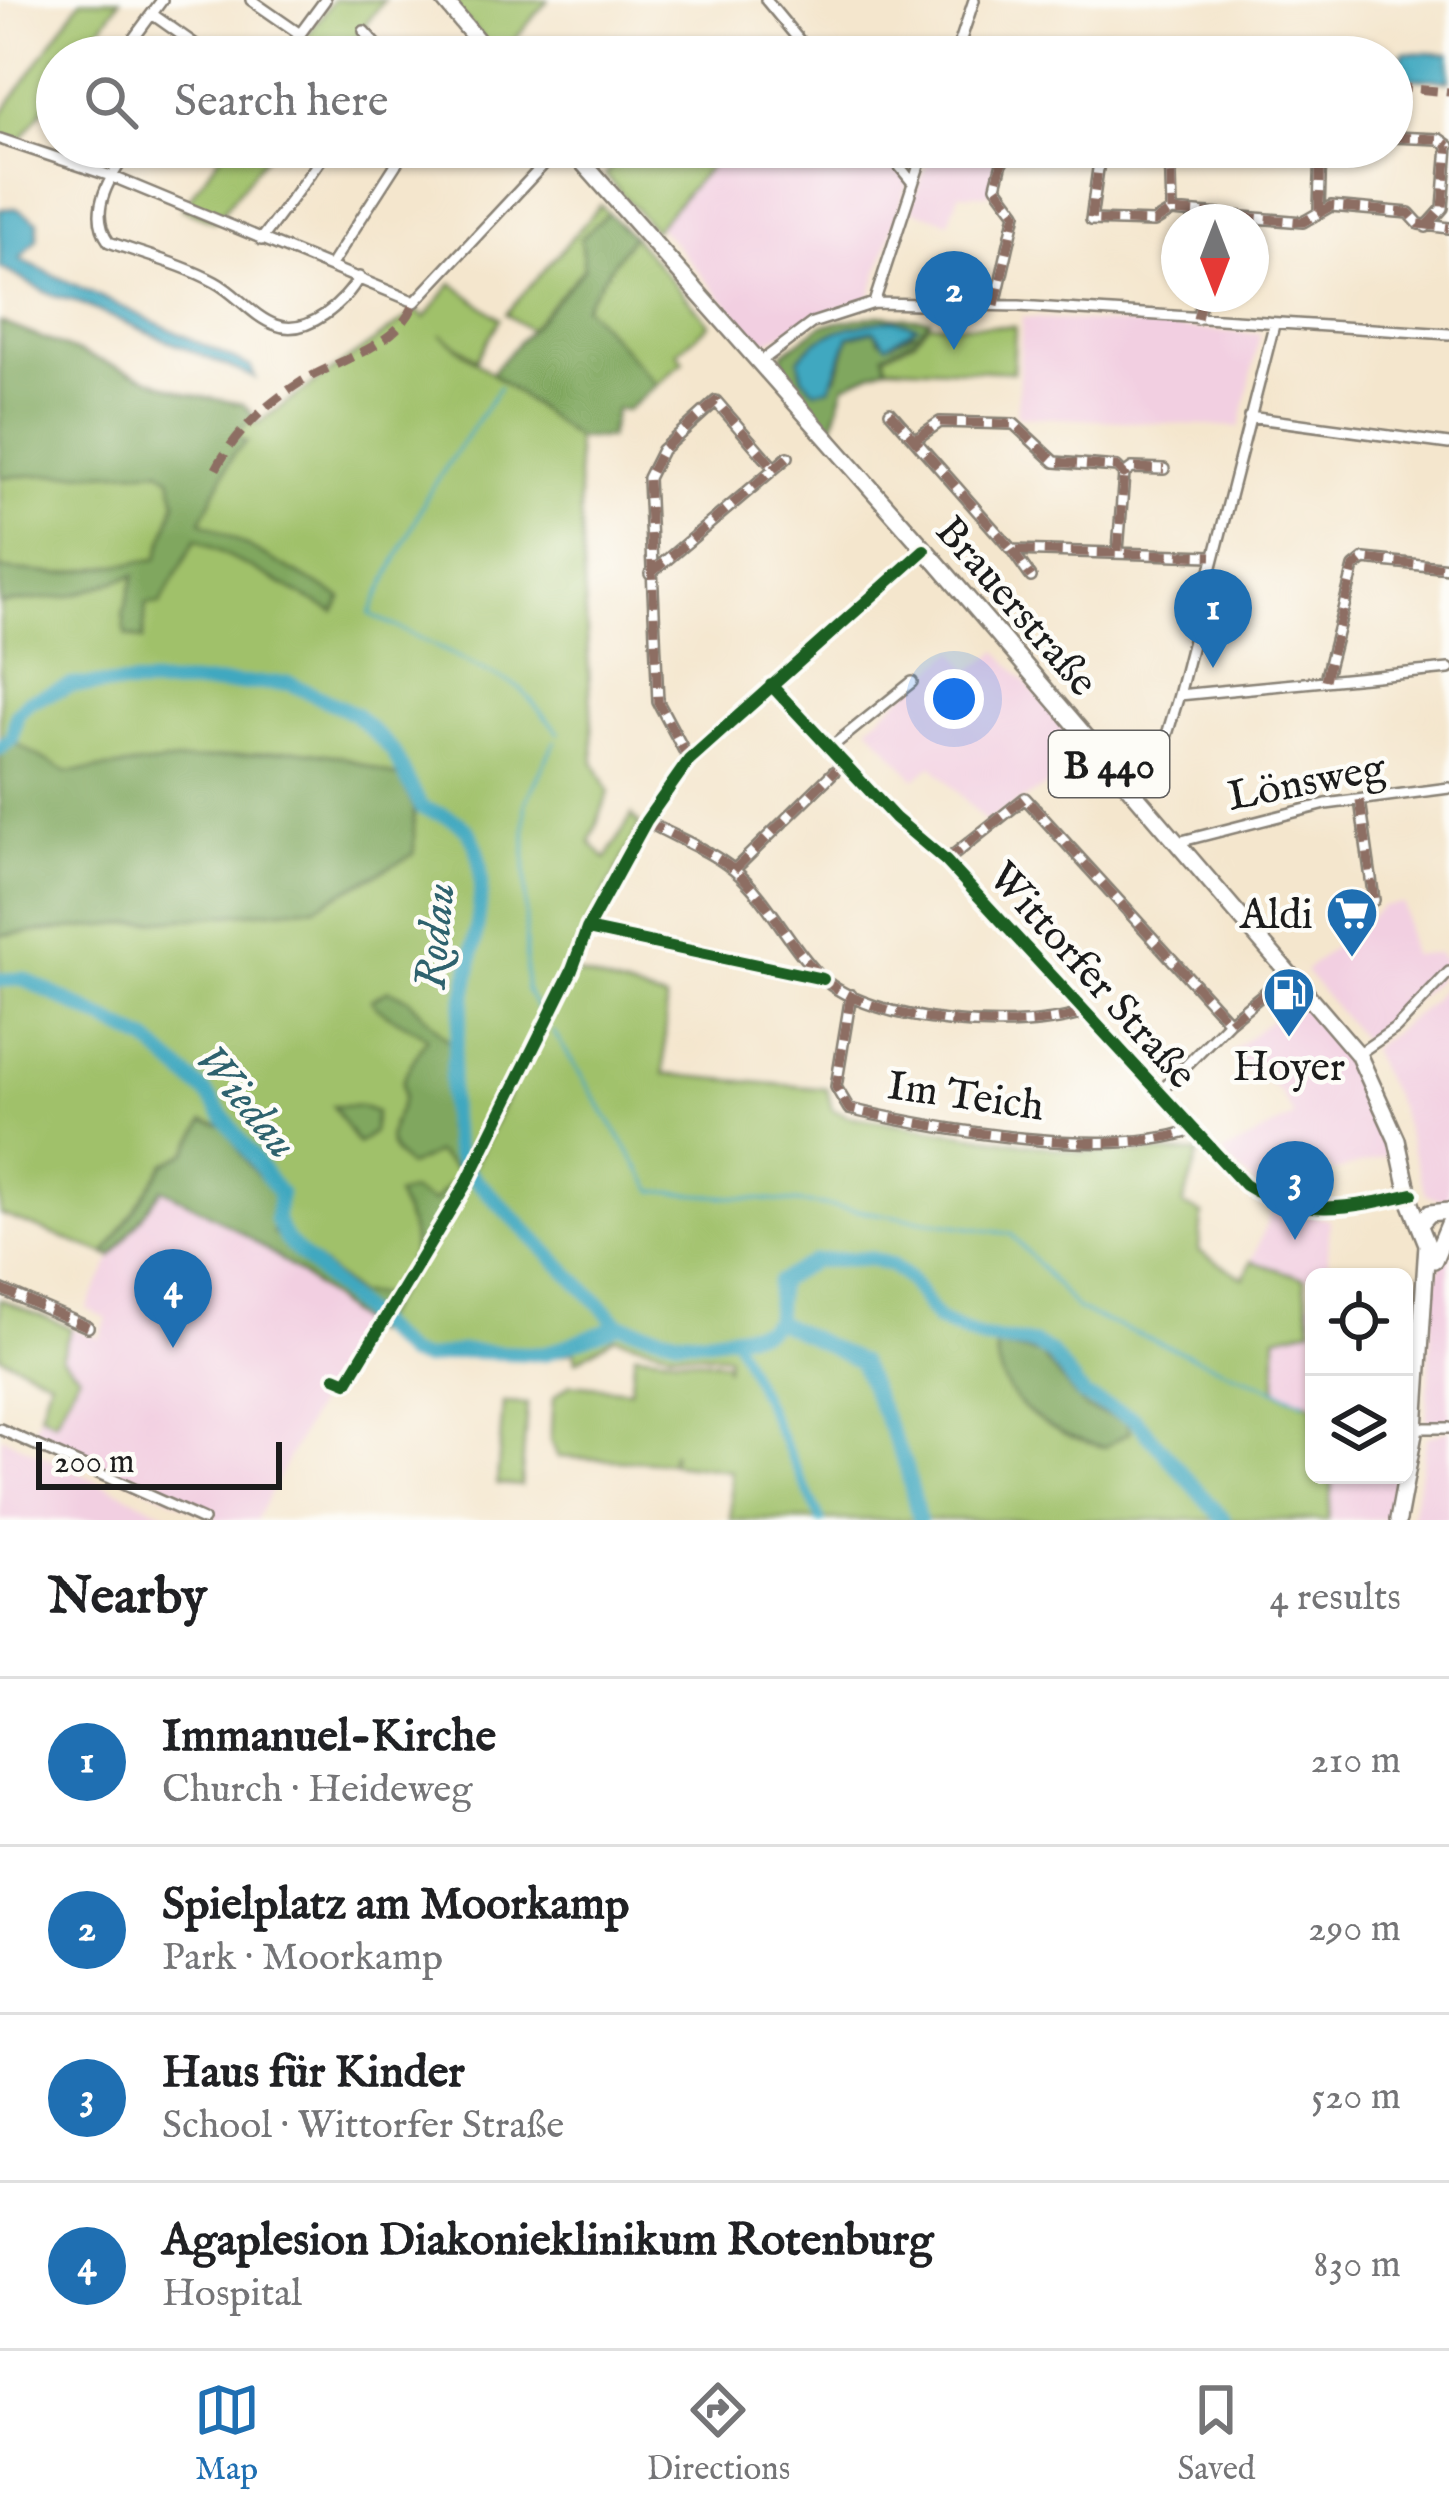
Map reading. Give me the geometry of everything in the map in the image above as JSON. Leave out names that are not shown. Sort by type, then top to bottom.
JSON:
[{"type":"main road","points":[[444,0],[474,36]]},
{"type":"main road","name":"B 440","points":[[584,168],[760,362]]},
{"type":"main road","name":"Brauerstraße","points":[[760,362],[1358,1054],[1380,1094],[1412,1194]]},
{"type":"main road","points":[[1397,1520],[1415,1428],[1424,1285],[1438,1223],[1412,1194]]},
{"type":"street","points":[[135,36],[162,0]]},
{"type":"street","points":[[251,0],[300,34],[325,0]]},
{"type":"street","points":[[766,0],[796,36]]},
{"type":"street","points":[[962,36],[974,0]]},
{"type":"street","points":[[152,14],[183,36]]},
{"type":"street","points":[[364,32],[368,36]]},
{"type":"street","points":[[1413,137],[1439,139],[1448,146],[1443,208],[1426,227]]},
{"type":"street","points":[[0,139],[36,151]]},
{"type":"street","points":[[87,168],[412,301],[425,296],[545,168]]},
{"type":"street","points":[[116,168],[100,214],[109,242],[218,283],[273,325],[286,328],[328,312],[346,298],[359,277]]},
{"type":"street","points":[[261,240],[315,168]]},
{"type":"street","points":[[331,265],[393,168]]},
{"type":"street","points":[[901,168],[913,183]]},
{"type":"street","points":[[874,304],[918,168]]},
{"type":"street","points":[[994,305],[1016,213],[996,186],[1001,168]]},
{"type":"street","points":[[1098,168],[1091,220],[1154,222],[1161,218]]},
{"type":"street","points":[[1171,168],[1172,204]]},
{"type":"street","points":[[1319,210],[1321,168]]},
{"type":"street","points":[[1269,220],[1303,222],[1331,206],[1408,213],[1426,227],[1449,228]]},
{"type":"street","points":[[760,362],[812,323],[874,304],[994,305],[1449,334]]},
{"type":"street","points":[[1198,319],[1199,312]]},
{"type":"street","points":[[1133,792],[1159,761],[1274,325]]},
{"type":"street","points":[[689,760],[658,702],[648,478],[662,450],[716,401],[772,467]]},
{"type":"street","points":[[890,412],[1031,577]]},
{"type":"street","points":[[1249,417],[1449,445]]},
{"type":"street","points":[[916,438],[940,422],[1014,424],[1054,462],[1117,467],[1124,474]]},
{"type":"street","points":[[650,574],[788,457]]},
{"type":"street","points":[[1118,551],[1124,474],[1132,468],[1164,469]]},
{"type":"street","points":[[923,550],[689,760],[646,821],[586,929],[824,979],[902,1016],[974,1022],[1066,1019],[1086,1012]]},
{"type":"street","points":[[1012,550],[1212,556]]},
{"type":"street","points":[[1325,680],[1354,567],[1364,559],[1449,568]]},
{"type":"street","points":[[1178,695],[1449,669]]},
{"type":"street","points":[[830,748],[912,682]]},
{"type":"street","name":"Wittorfer Straße","points":[[771,685],[843,763],[946,861],[1245,1185],[1283,1204],[1329,1210],[1412,1194]]},
{"type":"street","points":[[734,870],[765,834],[843,763]]},
{"type":"street","name":"Lönsweg","points":[[1178,842],[1360,800],[1449,788]]},
{"type":"street","points":[[946,861],[1024,798],[1229,1022]]},
{"type":"street","points":[[1360,800],[1374,900]]},
{"type":"street","points":[[646,821],[734,870],[824,979]]},
{"type":"street","points":[[1158,1094],[1229,1022],[1289,973]]},
{"type":"street","points":[[1358,1054],[1396,1028],[1447,981]]},
{"type":"street","name":"Im Teich","points":[[851,995],[836,1088],[849,1109],[1066,1142],[1174,1136],[1192,1130]]},
{"type":"street","points":[[0,1289],[88,1327]]},
{"type":"street","points":[[1415,1428],[1449,1428]]},
{"type":"street","points":[[0,1429],[203,1520]]},
{"type":"shaded area","points":[[709,168],[912,168],[870,297],[822,313],[762,344],[658,225]]},
{"type":"shaded area","points":[[925,168],[998,168],[991,194],[959,194],[949,222],[910,209]]},
{"type":"shaded area","points":[[1022,317],[1260,334],[1240,427],[1017,416]]},
{"type":"shaded area","points":[[955,651],[970,671],[998,651],[1092,758],[986,822],[932,765],[915,779],[868,726]]},
{"type":"shaded area","points":[[1403,903],[1411,955],[1437,953],[1449,963],[1434,984],[1364,1042],[1305,971],[1383,906]]},
{"type":"shaded area","points":[[1449,980],[1449,1198],[1441,1200],[1426,1194],[1399,1108],[1370,1050],[1431,1002]]},
{"type":"shaded area","points":[[1299,996],[1344,1052],[1393,1154],[1333,1172],[1323,1161],[1262,1191],[1222,1154],[1294,1116],[1280,1092],[1230,1053]]},
{"type":"shaded area","points":[[161,1189],[233,1223],[305,1274],[359,1324],[256,1520],[219,1520],[32,1436],[51,1379],[0,1356],[0,1299],[100,1339],[107,1318],[86,1309],[112,1257]]},
{"type":"shaded area","points":[[1272,1210],[1330,1219],[1327,1268],[1305,1268],[1304,1278],[1252,1261]]},
{"type":"shaded area","points":[[1449,1244],[1449,1424],[1426,1428],[1432,1309],[1437,1273]]},
{"type":"shaded area","points":[[1305,1329],[1305,1402],[1276,1391],[1276,1335]]},
{"type":"shaded area","points":[[1449,1430],[1449,1520],[1411,1520],[1427,1437]]},
{"type":"shaded area","points":[[1,1436],[29,1449],[180,1520],[0,1520]]},
{"type":"shaded area","points":[[1332,1484],[1393,1484],[1386,1519],[1328,1520]]},
{"type":"green space","points":[[81,0],[120,0],[95,36],[56,36]]},
{"type":"green space","points":[[333,0],[384,0],[357,36],[307,36]]},
{"type":"green space","points":[[447,0],[548,0],[518,36],[480,36]]},
{"type":"green space","points":[[36,65],[36,119],[20,142],[0,139],[0,117]]},
{"type":"green space","points":[[211,168],[257,168],[215,222],[182,209]]},
{"type":"green space","points":[[611,168],[708,168],[654,230],[605,175]]},
{"type":"green space","points":[[600,205],[608,213],[581,238],[584,268],[529,330],[506,314]]},
{"type":"green space","points":[[608,213],[632,236],[584,306],[657,385],[627,410],[616,409],[609,438],[576,438],[491,373],[584,269],[581,238]]},
{"type":"green space","points":[[632,236],[710,324],[677,352],[684,361],[657,385],[584,306]]},
{"type":"green space","points":[[452,283],[500,319],[477,359],[440,334],[576,438],[594,762],[609,792],[590,842],[606,859],[632,815],[640,825],[566,970],[666,1000],[664,1074],[827,1089],[832,1109],[847,1116],[1081,1152],[1199,1153],[1183,1205],[1202,1214],[1199,1251],[1244,1278],[1252,1261],[1304,1278],[1305,1330],[1276,1336],[1276,1391],[1305,1402],[1305,1484],[1332,1484],[1328,1520],[731,1520],[731,1471],[672,1464],[673,1452],[670,1463],[558,1457],[550,1441],[553,1398],[570,1384],[630,1390],[635,1353],[726,1362],[726,1369],[728,1356],[670,1351],[615,1337],[576,1361],[574,1351],[535,1357],[404,1359],[273,1233],[165,1164],[105,1254],[0,1214],[0,322],[258,423],[417,311],[425,318]]},
{"type":"green space","points":[[879,315],[930,319],[914,338],[884,354],[887,366],[845,385],[831,432],[785,375],[782,354],[822,325]],"holes":[[[871,323],[914,332],[893,343],[880,340],[874,330],[849,337],[837,377],[809,347]]]},
{"type":"green space","points":[[0,322],[188,394],[243,404],[254,416],[235,435],[247,442],[234,453],[201,521],[342,598],[334,612],[196,539],[160,604],[146,604],[143,640],[126,635],[123,614],[135,575],[70,596],[0,604],[0,569],[60,574],[157,559],[176,501],[170,478],[160,470],[0,477]]},
{"type":"green space","points":[[929,323],[1015,327],[1013,372],[887,366],[884,356],[915,340]]},
{"type":"green space","points":[[12,741],[67,772],[294,750],[340,756],[400,778],[414,808],[414,854],[315,907],[0,935],[0,750]]},
{"type":"green space","points":[[389,990],[409,999],[454,1047],[445,1128],[460,1172],[538,1032],[466,1182],[371,1334],[272,1253],[162,1189],[112,1257],[105,1254],[165,1164],[187,1152],[204,1121],[224,1126],[250,1167],[276,1195],[273,1233],[288,1247],[293,1240],[356,1294],[385,1295],[413,1247],[396,1195],[410,1191],[433,1202],[460,1173],[436,1153],[408,1166],[392,1148],[390,1133],[403,1099],[403,1080],[426,1038],[371,1000]]},
{"type":"green space","points":[[333,1106],[360,1106],[376,1112],[373,1132],[358,1144]]},
{"type":"green space","points":[[0,1299],[71,1328],[61,1357],[79,1374],[55,1421],[40,1413],[50,1379],[0,1356]]},
{"type":"green space","points":[[996,1346],[1040,1354],[1085,1408],[1126,1421],[1130,1432],[1105,1447],[1049,1426],[1017,1401],[1006,1385]]},
{"type":"green space","points":[[503,1403],[527,1404],[521,1486],[497,1484]]},
{"type":"water","points":[[1413,52],[1449,54],[1449,81],[1413,78]]},
{"type":"water","points":[[16,208],[38,221],[37,239],[20,259],[251,367],[255,378],[44,291],[0,268],[0,209]]},
{"type":"water","points":[[893,319],[917,326],[887,345],[874,330],[849,336],[830,388],[815,390],[802,377],[799,359],[818,341],[841,330]]},
{"type":"waterway","points":[[499,388],[428,494],[370,614],[520,688],[559,733]]},
{"type":"waterway","name":"Rodau","points":[[0,748],[12,738],[17,714],[29,701],[73,685],[289,683],[355,714],[392,750],[422,808],[466,829],[480,864],[480,902],[451,1090],[452,1133],[464,1168],[620,1325]]},
{"type":"waterway","points":[[540,1013],[526,990],[525,804],[555,741]]},
{"type":"waterway","name":"Wiedau","points":[[0,980],[24,979],[149,1042],[207,1094],[280,1194],[276,1219],[286,1240],[407,1355],[425,1359],[461,1351],[544,1354],[620,1325],[679,1339],[764,1330],[776,1321],[778,1282],[814,1261],[870,1258],[891,1265],[909,1279],[938,1320],[980,1338],[1035,1344],[1052,1354],[1084,1396],[1135,1419],[1224,1520]]},
{"type":"waterway","points":[[553,1031],[654,1191],[814,1204],[1011,1234],[1078,1310],[1305,1402]]},
{"type":"waterway","points":[[776,1321],[860,1362],[906,1466],[919,1520]]},
{"type":"waterway","points":[[733,1336],[821,1520]]},
{"type":"marked path","points":[[1413,89],[1449,92]]},
{"type":"marked path","points":[[1413,138],[1439,139],[1449,146]]},
{"type":"marked path","points":[[1426,227],[1443,208],[1448,146]]},
{"type":"marked path","points":[[995,305],[1016,213],[996,186],[1001,168]]},
{"type":"marked path","points":[[1098,168],[1091,220],[1154,222],[1161,218]]},
{"type":"marked path","points":[[1171,168],[1172,204]]},
{"type":"marked path","points":[[1319,210],[1320,168]]},
{"type":"marked path","points":[[1269,219],[1303,222],[1331,206],[1409,213],[1419,224],[1449,228]]},
{"type":"marked path","points":[[216,469],[232,443],[264,410],[301,382],[381,341],[407,317],[415,302]]},
{"type":"marked path","points":[[1197,319],[1199,312]]},
{"type":"marked path","points":[[689,760],[658,702],[648,478],[662,450],[716,401],[773,467]]},
{"type":"marked path","points":[[890,412],[1012,550],[1212,556]]},
{"type":"marked path","points":[[917,438],[940,422],[1014,424],[1055,462],[1117,467],[1124,474],[1132,468],[1164,469]]},
{"type":"marked path","points":[[650,574],[788,457]]},
{"type":"marked path","points":[[1118,551],[1124,474]]},
{"type":"marked path","points":[[1012,550],[1031,577]]},
{"type":"marked path","points":[[1325,680],[1354,567],[1364,559],[1449,568]]},
{"type":"marked path","points":[[734,870],[843,763]]},
{"type":"marked path","points":[[946,861],[1025,798],[1229,1022],[1289,973]]},
{"type":"marked path","points":[[1360,800],[1374,900]]},
{"type":"marked path","points":[[646,821],[734,870],[810,965],[844,993],[910,1015],[987,1024],[1086,1012]]},
{"type":"marked path","points":[[851,995],[836,1087],[849,1109],[974,1132],[1070,1142],[1157,1139],[1192,1130]]},
{"type":"marked path","points":[[0,1289],[88,1327]]},
{"type":"cycle path","points":[[335,1377],[347,1382],[467,1182],[572,970],[587,929],[646,821],[689,760],[924,550]]},
{"type":"cycle path","points":[[771,685],[895,818],[946,861],[1245,1185],[1285,1203],[1326,1208],[1412,1194]]},
{"type":"cycle path","points":[[587,929],[823,979]]},
{"type":"place","name":"Spielplatz am Moorkamp","points":[[954,350]]},
{"type":"place","name":"Immanuel-Kirche","points":[[1213,668]]},
{"type":"place","name":"Aldi","points":[[1352,959]]},
{"type":"place","name":"Hoyer","points":[[1289,1039]]},
{"type":"place","name":"Haus für Kinder","points":[[1295,1240]]},
{"type":"place","name":"Agaplesion Diakonieklinikum Rotenburg","points":[[173,1348]]}]
